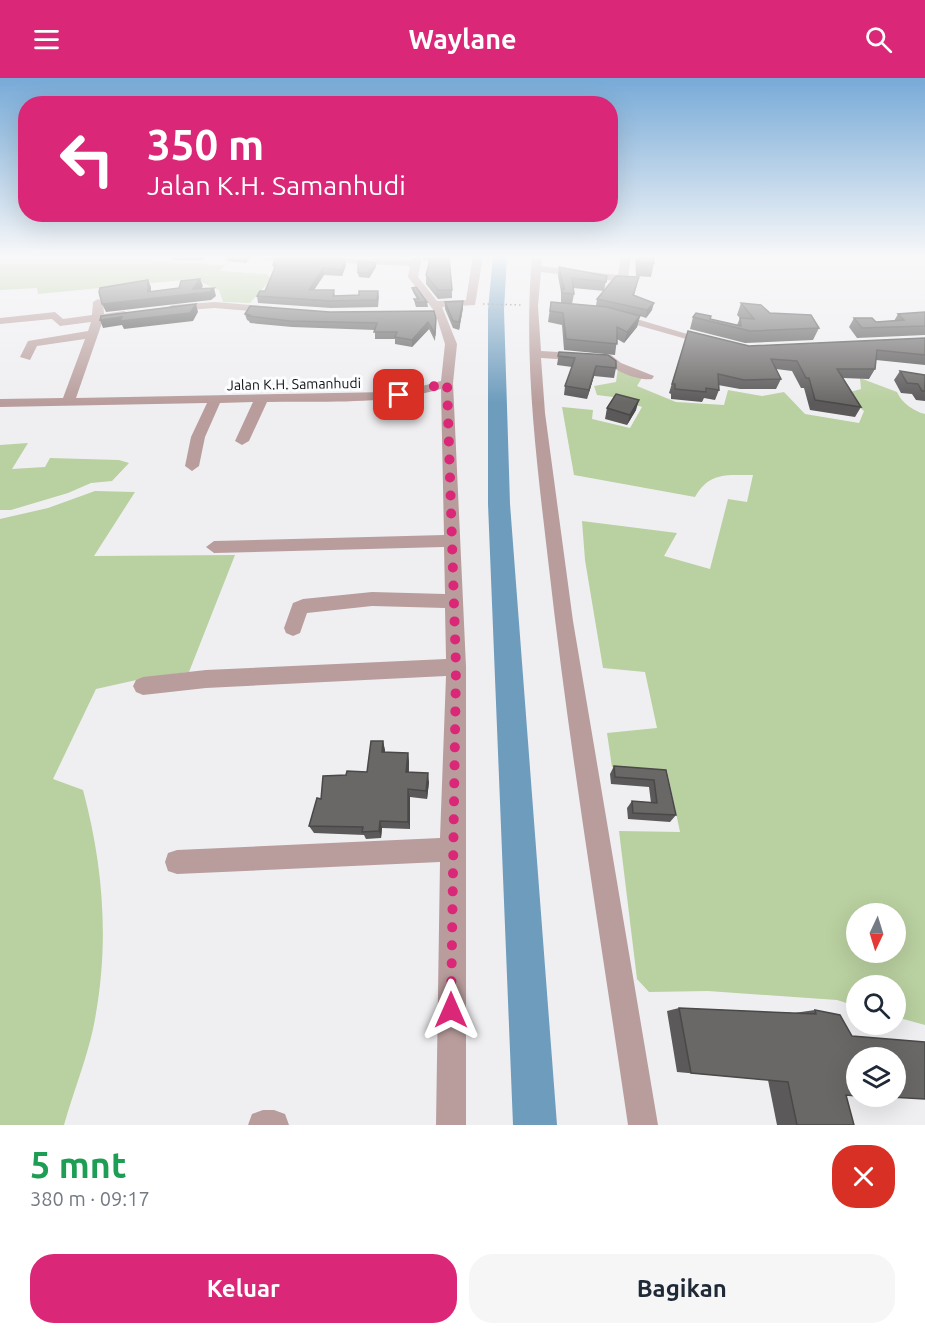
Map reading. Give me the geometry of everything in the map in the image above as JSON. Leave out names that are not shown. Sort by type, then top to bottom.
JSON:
[{"type":"street","points":[[69,400],[98,318],[98,305]]},
{"type":"street","points":[[160,309],[215,305],[290,311]]},
{"type":"street","points":[[431,305],[451,344],[447,383],[442,542],[442,667],[437,849],[451,1125]]},
{"type":"street","points":[[434,309],[460,305]]},
{"type":"street","points":[[533,306],[546,354],[538,412],[564,621],[643,1125]]},
{"type":"street","points":[[0,321],[57,315],[60,323],[139,312]]},
{"type":"street","points":[[602,312],[719,344]]},
{"type":"street","points":[[26,357],[32,343],[92,334]]},
{"type":"street","points":[[546,354],[611,359],[617,366],[648,376]]},
{"type":"street","name":"Jalan K.H. Samanhudi","points":[[0,403],[399,395],[447,383]]},
{"type":"street","points":[[242,441],[262,398]]},
{"type":"street","points":[[192,465],[197,452],[198,437],[215,400]]},
{"type":"street","points":[[214,547],[442,542]]},
{"type":"street","points":[[293,628],[301,607],[372,599],[442,601]]},
{"type":"street","points":[[142,686],[206,679],[442,667]]},
{"type":"street","points":[[177,862],[437,849]]},
{"type":"street","points":[[263,1125],[274,1125]]},
{"type":"path","points":[[500,305],[533,306]]},
{"type":"green space","points":[[618,368],[643,376],[637,386],[676,402],[724,405],[728,390],[762,396],[784,392],[805,414],[859,423],[864,411],[851,401],[850,392],[861,389],[860,378],[897,392],[908,406],[925,414],[925,1025],[906,1020],[906,975],[846,975],[846,1003],[837,1000],[708,991],[649,992],[637,979],[619,831],[680,832],[667,770],[612,767],[607,733],[657,728],[645,672],[603,668],[585,560],[582,521],[677,533],[664,556],[710,569],[728,499],[747,502],[753,475],[726,475],[712,479],[700,489],[695,497],[574,475],[562,407],[593,410],[592,419],[630,428],[642,407],[613,397],[597,395],[594,386],[616,382]]},
{"type":"green space","points":[[28,443],[12,469],[45,467],[50,458],[119,460],[129,463],[112,481],[91,483],[68,493],[11,510],[0,510],[0,445]]},
{"type":"green space","points":[[95,491],[135,492],[94,556],[235,555],[189,672],[150,677],[96,689],[53,779],[83,790],[90,819],[96,849],[102,908],[102,968],[98,999],[90,1041],[64,1125],[0,1125],[0,519],[48,508]]},
{"type":"building","points":[[195,305],[190,313],[120,321],[122,317],[100,320],[101,316]]},
{"type":"building","points":[[446,305],[462,305],[459,322],[453,321]]},
{"type":"building","points":[[551,305],[583,305],[607,307],[640,316],[627,332],[617,327],[617,344],[566,339],[563,313],[550,311]]},
{"type":"building","points":[[624,305],[652,305],[647,310]]},
{"type":"building","points":[[743,305],[761,305],[770,313],[811,315],[819,328],[750,331],[693,317],[696,313],[711,316],[710,319],[741,326],[740,318],[754,319]]},
{"type":"building","points":[[250,306],[330,312],[434,311],[435,334],[428,322],[412,340],[395,337],[397,332],[374,332],[377,323],[290,321],[248,316],[250,315],[245,314]]},
{"type":"building","points":[[925,312],[925,326],[862,328],[854,318],[872,318],[876,322],[904,320],[898,314]]},
{"type":"building","points":[[688,331],[749,346],[925,338],[925,355],[877,350],[875,369],[837,369],[861,407],[815,400],[809,378],[806,378],[797,361],[771,359],[781,379],[744,380],[718,374],[719,390],[706,388],[706,392],[675,389],[675,384],[672,384]]},
{"type":"building","points":[[559,352],[608,355],[616,361],[616,368],[596,366],[589,390],[565,386],[575,358],[558,356]]},
{"type":"building","points":[[900,371],[925,375],[925,391],[922,391],[918,384],[907,383]]},
{"type":"building","points":[[616,394],[639,400],[630,415],[607,408]]},
{"type":"building","points":[[371,741],[383,741],[382,752],[408,753],[406,772],[428,773],[426,791],[408,789],[408,822],[380,821],[379,831],[362,832],[363,827],[309,826],[317,798],[321,799],[323,776],[346,775],[347,771],[367,772]]},
{"type":"building","points":[[614,766],[666,770],[676,815],[633,813],[632,801],[657,803],[654,780],[615,777]]},
{"type":"building","points":[[679,1008],[816,1014],[815,1010],[840,1015],[846,1026],[846,1035],[925,1042],[925,1099],[906,1098],[906,1047],[846,1047],[846,1107],[849,1107],[854,1125],[797,1125],[788,1082],[691,1073]]},
{"type":"waterway","points":[[496,305],[499,504],[535,1125]]},
{"type":"route","points":[[399,395],[447,383],[454,541],[452,601],[456,667],[451,1010]]}]
